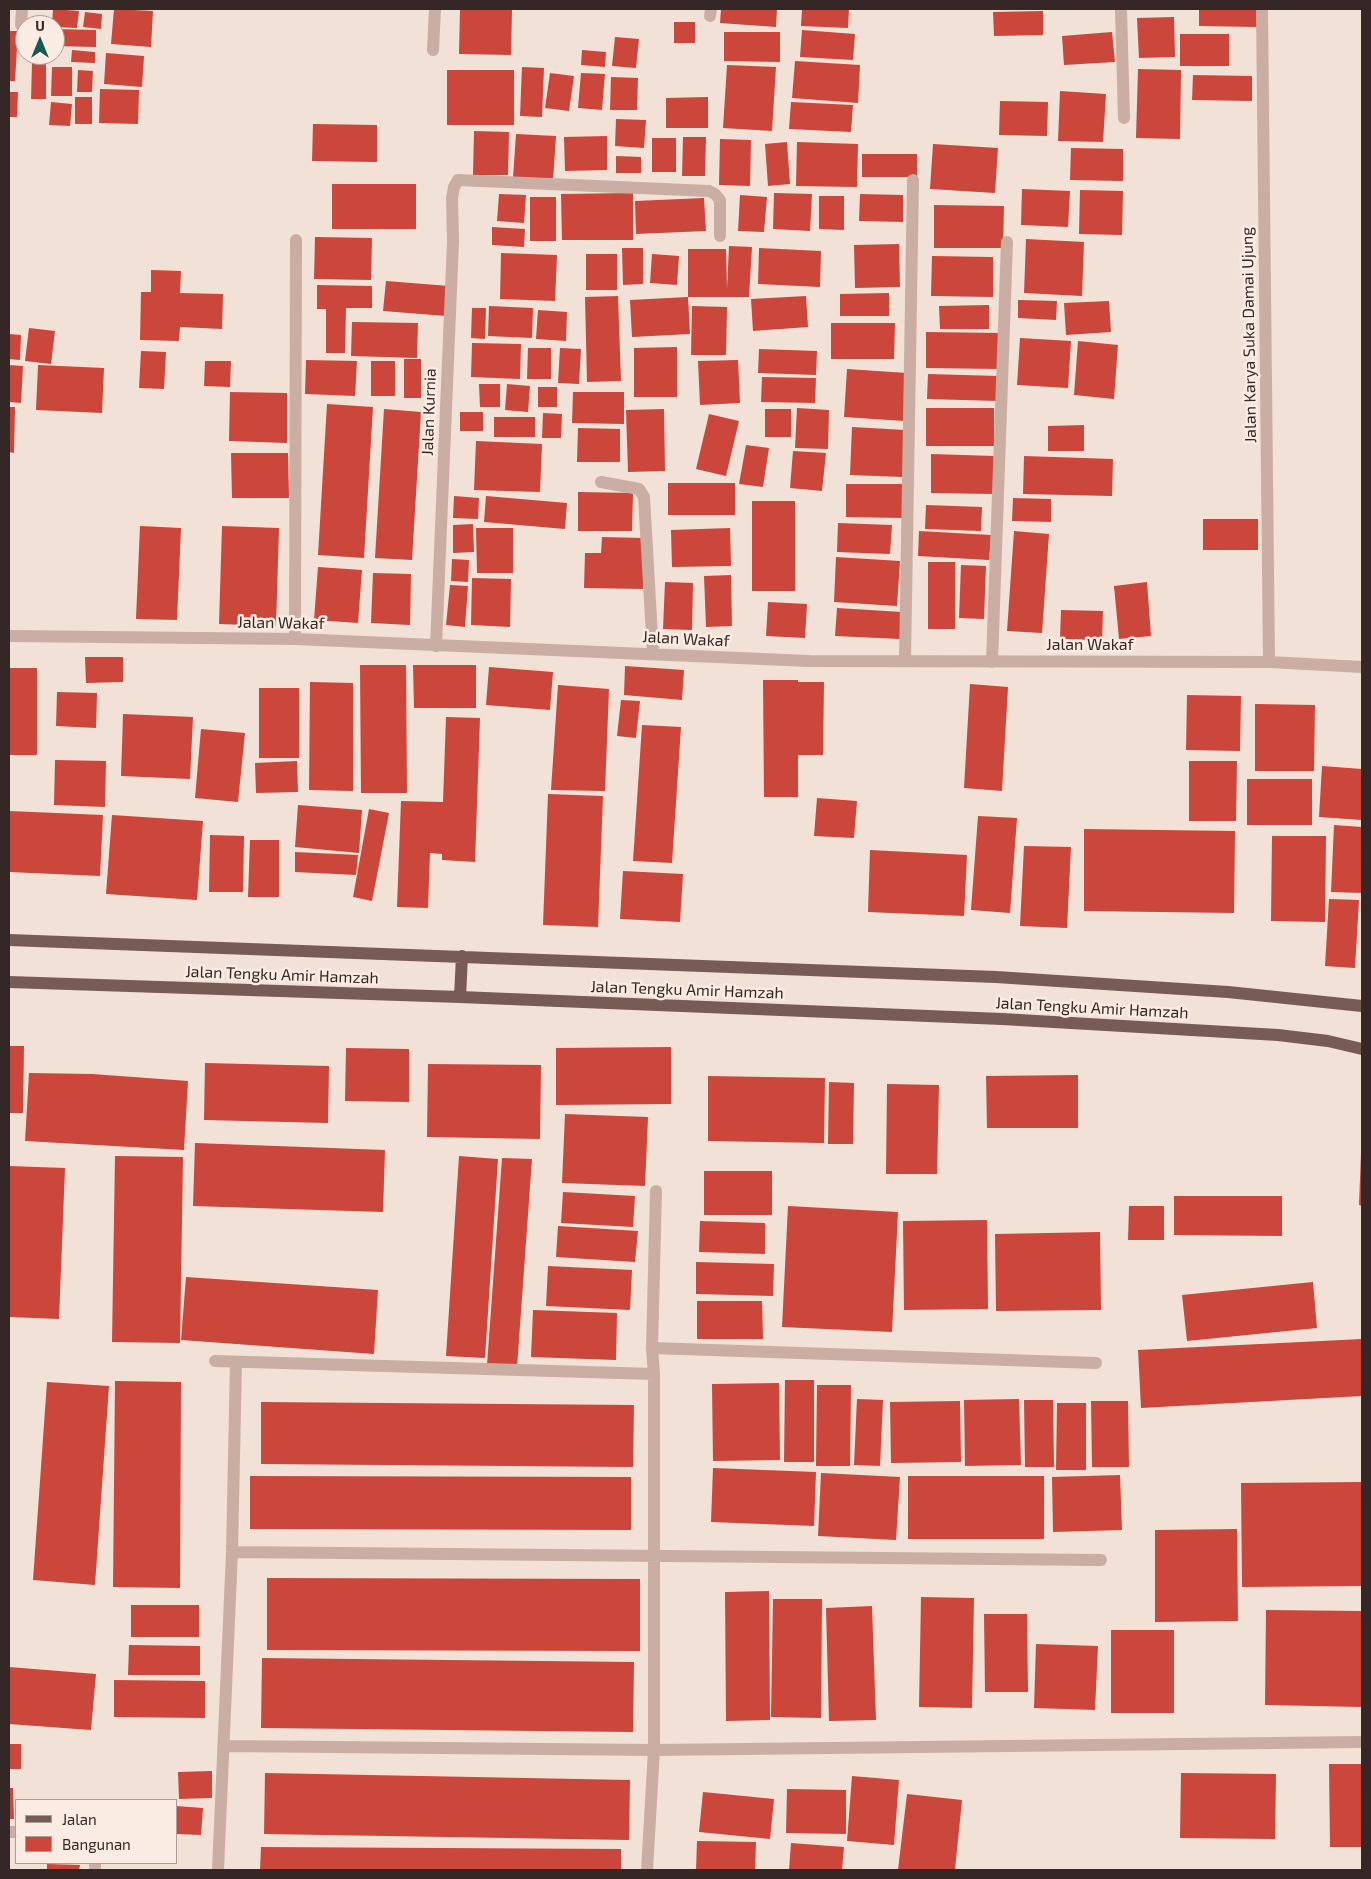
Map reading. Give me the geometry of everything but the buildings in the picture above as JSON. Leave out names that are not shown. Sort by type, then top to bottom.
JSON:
[{"type":"main road","name":"Jalan Tengku Amir Hamzah","points":[[9,940],[996,977],[1228,992],[1362,1006]]},
{"type":"main road","points":[[460,997],[462,956]]},
{"type":"main road","name":"Jalan Tengku Amir Hamzah","points":[[9,982],[460,997],[1039,1021],[1278,1035],[1328,1041],[1362,1049]]},
{"type":"street","points":[[433,50],[435,9]]},
{"type":"street","points":[[1121,9],[1124,118]]},
{"type":"street","name":"Jalan Karya Suka Damai Ujung","points":[[1262,9],[1269,662]]},
{"type":"street","name":"Jalan Kurnia","points":[[436,646],[453,242],[452,198],[458,180],[709,191],[720,200],[720,236]]},
{"type":"street","points":[[905,661],[913,180]]},
{"type":"street","points":[[294,639],[296,240]]},
{"type":"street","points":[[992,662],[1007,242]]},
{"type":"street","points":[[601,482],[639,489],[644,497],[653,653]]},
{"type":"street","name":"Jalan Wakaf","points":[[9,636],[294,639],[809,661],[1269,662],[1362,667]]},
{"type":"street","points":[[646,1870],[654,1750],[655,1557],[654,1374],[652,1348],[656,1191]]},
{"type":"street","points":[[652,1348],[1096,1362]]},
{"type":"street","points":[[215,1361],[654,1374]]},
{"type":"street","points":[[218,1870],[232,1552],[236,1362]]},
{"type":"street","points":[[232,1552],[1101,1560]]},
{"type":"street","points":[[224,1746],[654,1750],[1362,1742]]}]
